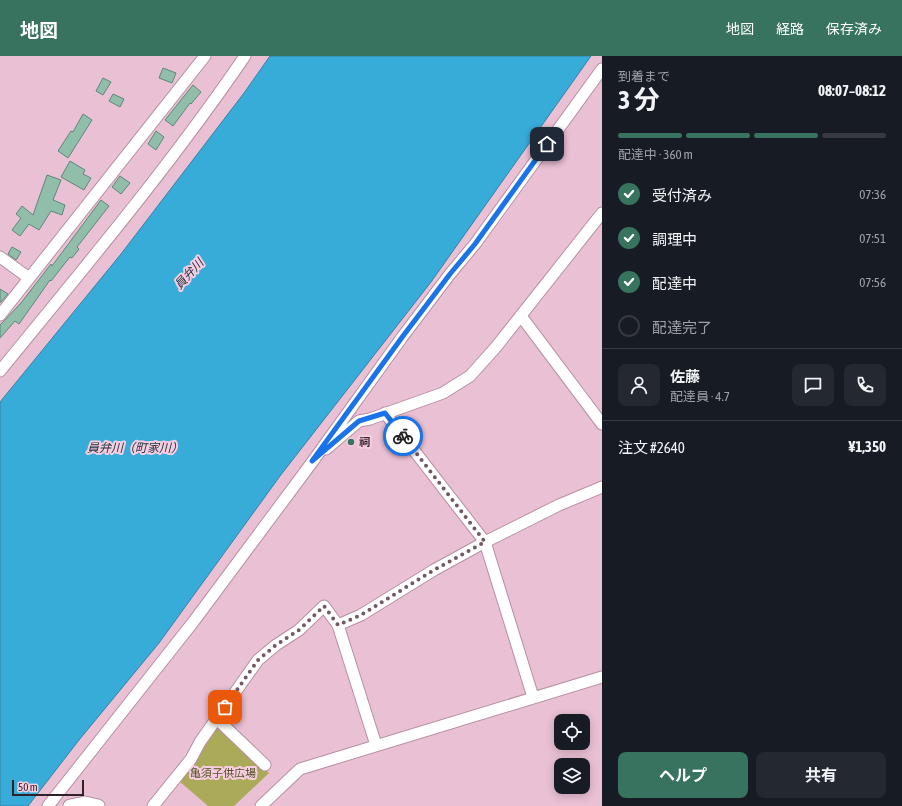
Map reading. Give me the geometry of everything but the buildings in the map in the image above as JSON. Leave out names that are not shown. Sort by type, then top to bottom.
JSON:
[{"type":"main road","points":[[70,806],[85,804],[98,806]]},
{"type":"street","points":[[0,315],[205,56]]},
{"type":"street","points":[[0,371],[124,220],[211,106],[245,56]]},
{"type":"street","points":[[48,806],[194,621],[408,330],[475,244],[602,69]]},
{"type":"street","points":[[312,461],[359,421],[443,393],[470,376],[496,347],[602,213]]},
{"type":"street","points":[[0,257],[29,278]]},
{"type":"street","points":[[520,316],[602,424]]},
{"type":"street","points":[[385,413],[485,542],[533,697]]},
{"type":"street","points":[[338,625],[361,615],[434,570],[485,542],[559,505],[602,487]]},
{"type":"street","points":[[154,806],[191,758],[200,742],[258,660],[276,645],[299,630],[324,606],[338,625],[376,746]]},
{"type":"street","points":[[261,806],[300,769],[602,677]]},
{"type":"street","points":[[217,719],[265,765]]},
{"type":"green space","name":"亀須子供広場","points":[[221,727],[269,773],[234,806],[208,806],[178,780],[214,728]]},
{"type":"water","name":"員弁川（町家川）","points":[[270,56],[591,56],[431,282],[280,476],[159,643],[79,740],[28,806],[0,806],[0,402],[121,254],[244,93]]},
{"type":"way so far","points":[[225,707],[258,660],[276,645],[299,630],[324,606],[338,625],[361,615],[434,570],[485,542],[403,436]]},
{"type":"place","name":"祠","points":[[351,442]]},
{"type":"route","points":[[403,436],[385,413],[370,419],[359,421],[312,461],[403,336],[475,244],[547,144]]},
{"type":"water label","name":"員弁川","points":[[189,274]]}]
